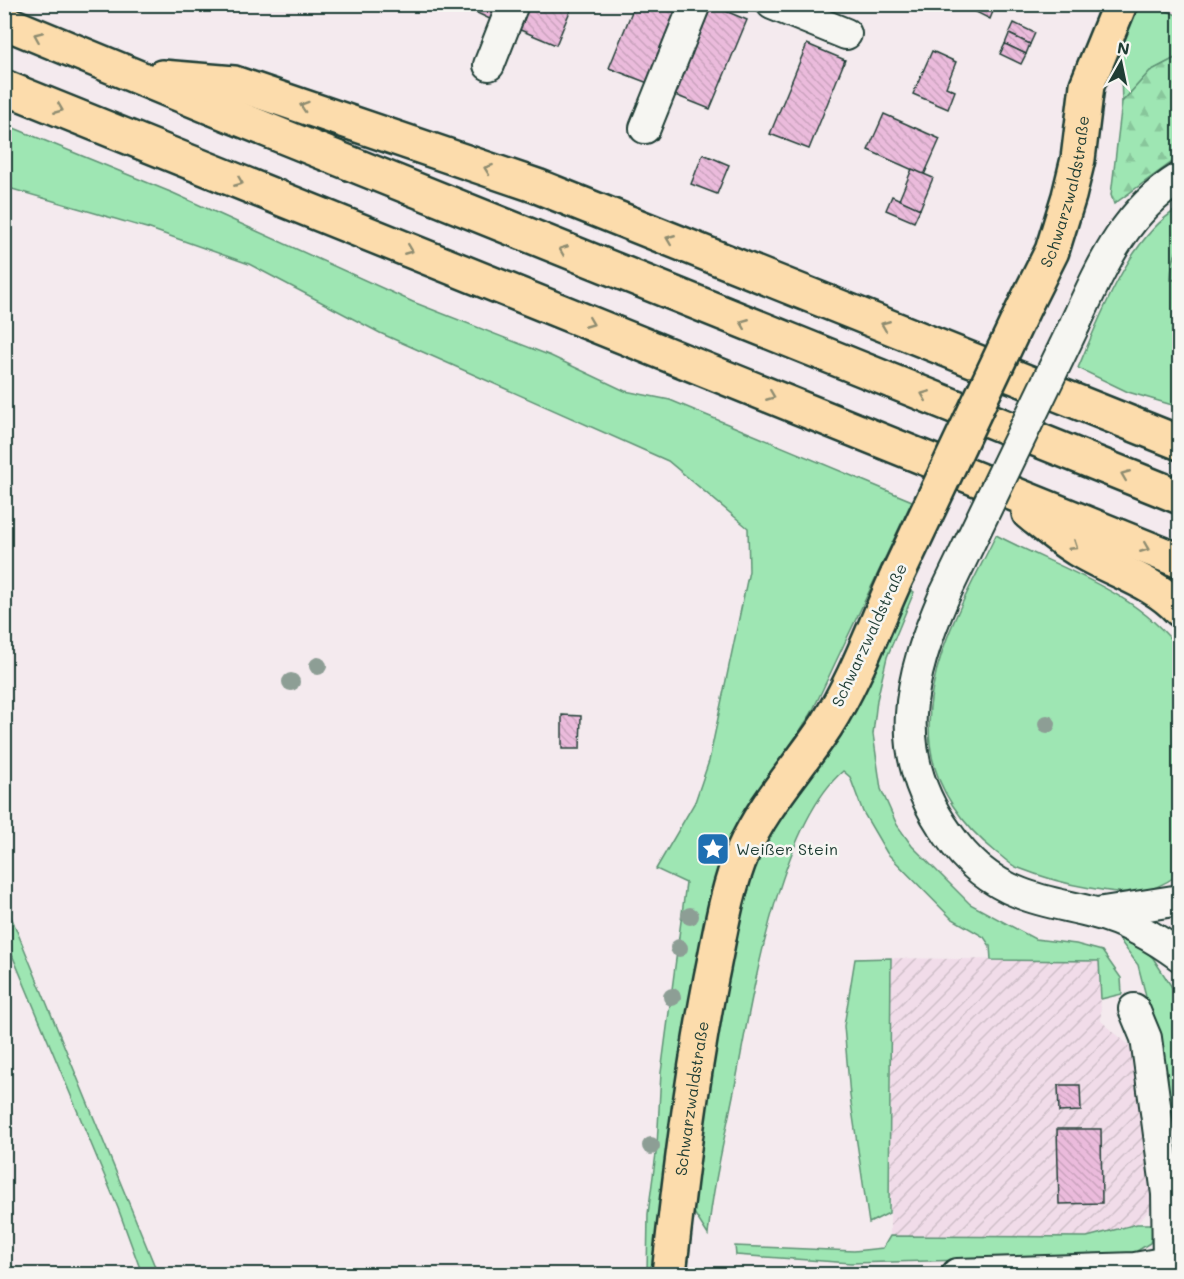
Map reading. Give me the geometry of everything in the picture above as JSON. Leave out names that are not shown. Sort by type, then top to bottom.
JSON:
[{"type":"main road","name":"Schwarzwaldstraße","points":[[675,1274],[683,1149],[699,1041],[728,892],[744,849],[762,816],[826,724],[845,690],[1052,251],[1078,159],[1087,85],[1120,4]]},
{"type":"main road","points":[[4,22],[1179,497]]},
{"type":"main road","points":[[131,75],[234,83],[387,133],[537,186],[1179,442]]},
{"type":"main road","points":[[4,87],[1179,561]]},
{"type":"main road","points":[[1096,409],[1179,428]]},
{"type":"main road","points":[[994,486],[1077,549],[1126,573],[1172,601],[1179,610]]},
{"type":"street","points":[[489,65],[513,4]]},
{"type":"street","points":[[645,128],[695,4]]},
{"type":"street","points":[[772,4],[846,34]]},
{"type":"street","points":[[1179,178],[1153,195],[1128,224],[1101,270],[927,635],[916,673],[910,707],[910,743],[918,781],[932,813],[955,845],[985,877],[1048,903],[1097,913],[1137,931],[1179,956]]},
{"type":"street","points":[[1097,913],[1179,900]]},
{"type":"street","points":[[957,1275],[1174,1268],[1167,1194],[1146,1038],[1134,1009]]},
{"type":"shaded area","points":[[1153,5],[1179,5],[1179,16]]},
{"type":"shaded area","points":[[891,958],[1100,961],[1101,1021],[1130,1046],[1155,1204],[1137,1224],[1087,1237],[890,1236]]},
{"type":"green space","points":[[1139,5],[1153,5],[1179,16],[1179,56],[1150,71],[1122,102],[1120,47]]},
{"type":"green space","points":[[1179,56],[1179,157],[1114,204],[1111,195],[1122,102],[1150,71]]},
{"type":"green space","points":[[4,124],[173,193],[413,302],[551,356],[625,391],[670,400],[912,501],[811,714],[757,795],[659,1274],[647,1274],[648,1214],[657,1146],[661,1073],[686,883],[656,869],[695,802],[709,761],[749,571],[748,528],[668,461],[380,333],[249,264],[150,229],[5,187]]},
{"type":"green space","points":[[1179,208],[1179,244],[1172,265],[1171,280],[1179,279],[1179,407],[1128,392],[1078,368],[1106,303],[1131,258],[1161,221]]},
{"type":"green space","points":[[1179,244],[1179,279],[1171,280],[1172,265]]},
{"type":"green space","points":[[996,535],[1095,582],[1119,596],[1162,629],[1179,650],[1179,874],[1157,887],[1126,893],[1103,890],[1043,877],[1016,867],[973,831],[962,819],[944,791],[930,744],[929,716],[932,689],[948,636]]},
{"type":"green space","points":[[907,587],[914,592],[887,657],[877,700],[873,734],[881,789],[897,825],[912,846],[970,904],[1035,939],[1076,944],[1102,951],[1121,978],[1122,994],[1101,999],[1099,961],[991,960],[990,946],[984,937],[951,918],[887,853],[863,812],[850,777],[843,771],[820,797],[801,832],[784,873],[749,1010],[708,1235],[691,1208],[691,1185],[742,894],[770,834],[815,771],[850,714]]},
{"type":"green space","points":[[4,903],[158,1274],[142,1274],[118,1208],[5,938]]},
{"type":"green space","points":[[1116,935],[1136,943],[1153,958],[1179,998],[1179,1191],[1145,992],[1138,965]]},
{"type":"green space","points":[[891,958],[889,1213],[869,1223],[850,1096],[844,1026],[855,959]]},
{"type":"green space","points":[[1137,1224],[1156,1224],[1150,1243],[1129,1256],[851,1263],[736,1255],[735,1246],[854,1251],[883,1248],[890,1236],[1087,1237]]},
{"type":"building","points":[[458,4],[501,4],[494,21]]},
{"type":"building","points":[[528,4],[573,4],[556,45],[518,29]]},
{"type":"building","points":[[635,4],[680,4],[648,83],[609,68]]},
{"type":"building","points":[[709,4],[747,20],[710,109],[670,93]]},
{"type":"building","points":[[960,4],[975,4],[972,10]]},
{"type":"building","points":[[975,4],[996,4],[990,19],[972,10]]},
{"type":"building","points":[[1014,23],[1035,33],[1030,44],[1009,34]]},
{"type":"building","points":[[1009,34],[1030,44],[1026,54],[1005,44]]},
{"type":"building","points":[[807,44],[845,60],[809,149],[770,134]]},
{"type":"building","points":[[1005,44],[1026,54],[1021,64],[1000,54]]},
{"type":"building","points":[[932,51],[956,62],[946,87],[955,91],[948,109],[913,94]]},
{"type":"building","points":[[884,114],[940,139],[924,175],[868,150]]},
{"type":"building","points":[[703,154],[729,165],[717,194],[691,184]]},
{"type":"building","points":[[912,169],[933,178],[920,209],[899,200]]},
{"type":"building","points":[[892,196],[920,209],[914,222],[886,210]]},
{"type":"building","points":[[562,715],[581,716],[580,749],[562,749]]},
{"type":"building","points":[[1058,1085],[1080,1085],[1081,1111],[1059,1112]]},
{"type":"building","points":[[1057,1129],[1101,1129],[1102,1203],[1059,1204]]},
{"type":"place","name":"Weißer Stein","points":[[713,849]]}]
